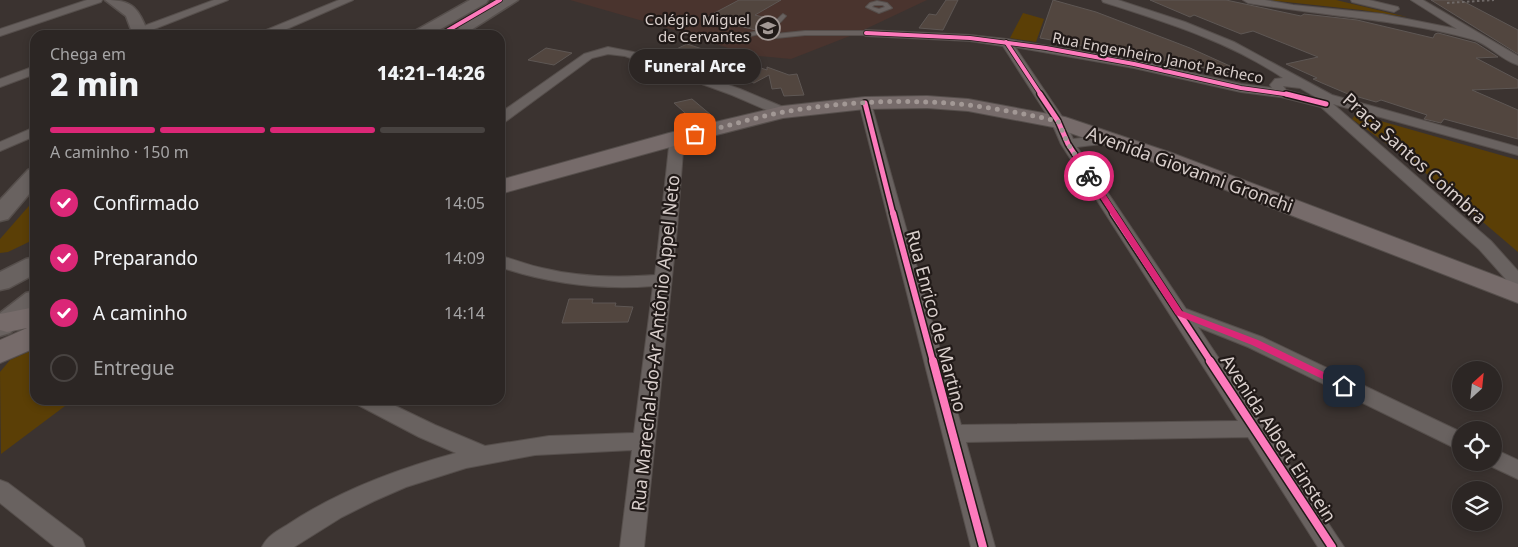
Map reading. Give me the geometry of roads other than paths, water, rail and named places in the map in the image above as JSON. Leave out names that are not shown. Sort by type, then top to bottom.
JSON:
[{"type":"main road","points":[[112,0],[132,14],[136,30]]},
{"type":"main road","points":[[428,30],[480,0]]},
{"type":"main road","points":[[460,30],[510,0]]},
{"type":"main road","name":"Avenida Giovanni Gronchi","points":[[505,186],[677,138],[783,112],[865,103],[927,102],[968,105],[1058,121],[1109,138],[1518,294]]},
{"type":"main road","points":[[0,214],[30,180]]},
{"type":"main road","points":[[6,279],[30,267]]},
{"type":"main road","points":[[6,279],[30,290]]},
{"type":"main road","points":[[2,320],[30,302]]},
{"type":"main road","points":[[2,320],[30,317]]},
{"type":"main road","points":[[0,352],[30,338]]},
{"type":"street","points":[[0,33],[97,0]]},
{"type":"street","points":[[147,30],[223,0]]},
{"type":"street","points":[[276,30],[348,0]]},
{"type":"street","points":[[1091,0],[1181,31],[1252,62],[1268,71],[1280,85],[1299,84]]},
{"type":"street","points":[[1107,0],[1179,24],[1241,50],[1277,69],[1299,84],[1315,90],[1326,101]]},
{"type":"street","points":[[1248,0],[1293,8],[1353,13],[1406,21],[1479,37]]},
{"type":"street","points":[[1356,0],[1399,10],[1431,21]]},
{"type":"street","points":[[1416,0],[1518,61]]},
{"type":"street","points":[[1406,21],[1450,20]]},
{"type":"street","name":"Rua Engenheiro Janot Pacheco","points":[[866,33],[970,38],[1006,42],[1080,53],[1241,88],[1280,85],[1326,101]]},
{"type":"street","name":"Avenida Albert Einstein","points":[[1006,42],[1058,121],[1068,144],[1332,547]]},
{"type":"street","points":[[505,115],[588,56],[603,50],[629,54],[727,89],[783,112]]},
{"type":"street","points":[[0,83],[30,72]]},
{"type":"street","name":"Praça Santos Coimbra","points":[[1326,101],[1518,151]]},
{"type":"street","name":"Praça Santos Coimbra","points":[[1326,101],[1485,245],[1518,282]]},
{"type":"street","name":"Rua Enrico de Martino","points":[[865,103],[983,547]]},
{"type":"street","points":[[0,147],[30,133]]},
{"type":"street","name":"Rua Marechal-do-Ar Antônio Appel Neto","points":[[632,547],[669,228],[677,138]]},
{"type":"street","points":[[1068,144],[1109,138]]},
{"type":"street","points":[[505,263],[528,271],[599,283],[662,280]]},
{"type":"street","points":[[1179,313],[1255,342],[1452,438]]},
{"type":"street","points":[[375,405],[427,431],[484,455]]},
{"type":"street","points":[[952,434],[1254,429]]},
{"type":"street","points":[[274,547],[316,519],[388,484],[484,455],[533,446],[645,441]]},
{"type":"street","points":[[1502,462],[1518,470]]},
{"type":"street","points":[[0,490],[73,547]]},
{"type":"lane","points":[[721,37],[762,32],[779,22],[783,16]]},
{"type":"lane","points":[[776,36],[813,33],[866,33]]},
{"type":"place","name":"Colégio Miguel de Cervantes","points":[[768,28]]},
{"type":"place","name":"Funeral Arce","points":[[695,134]]}]
